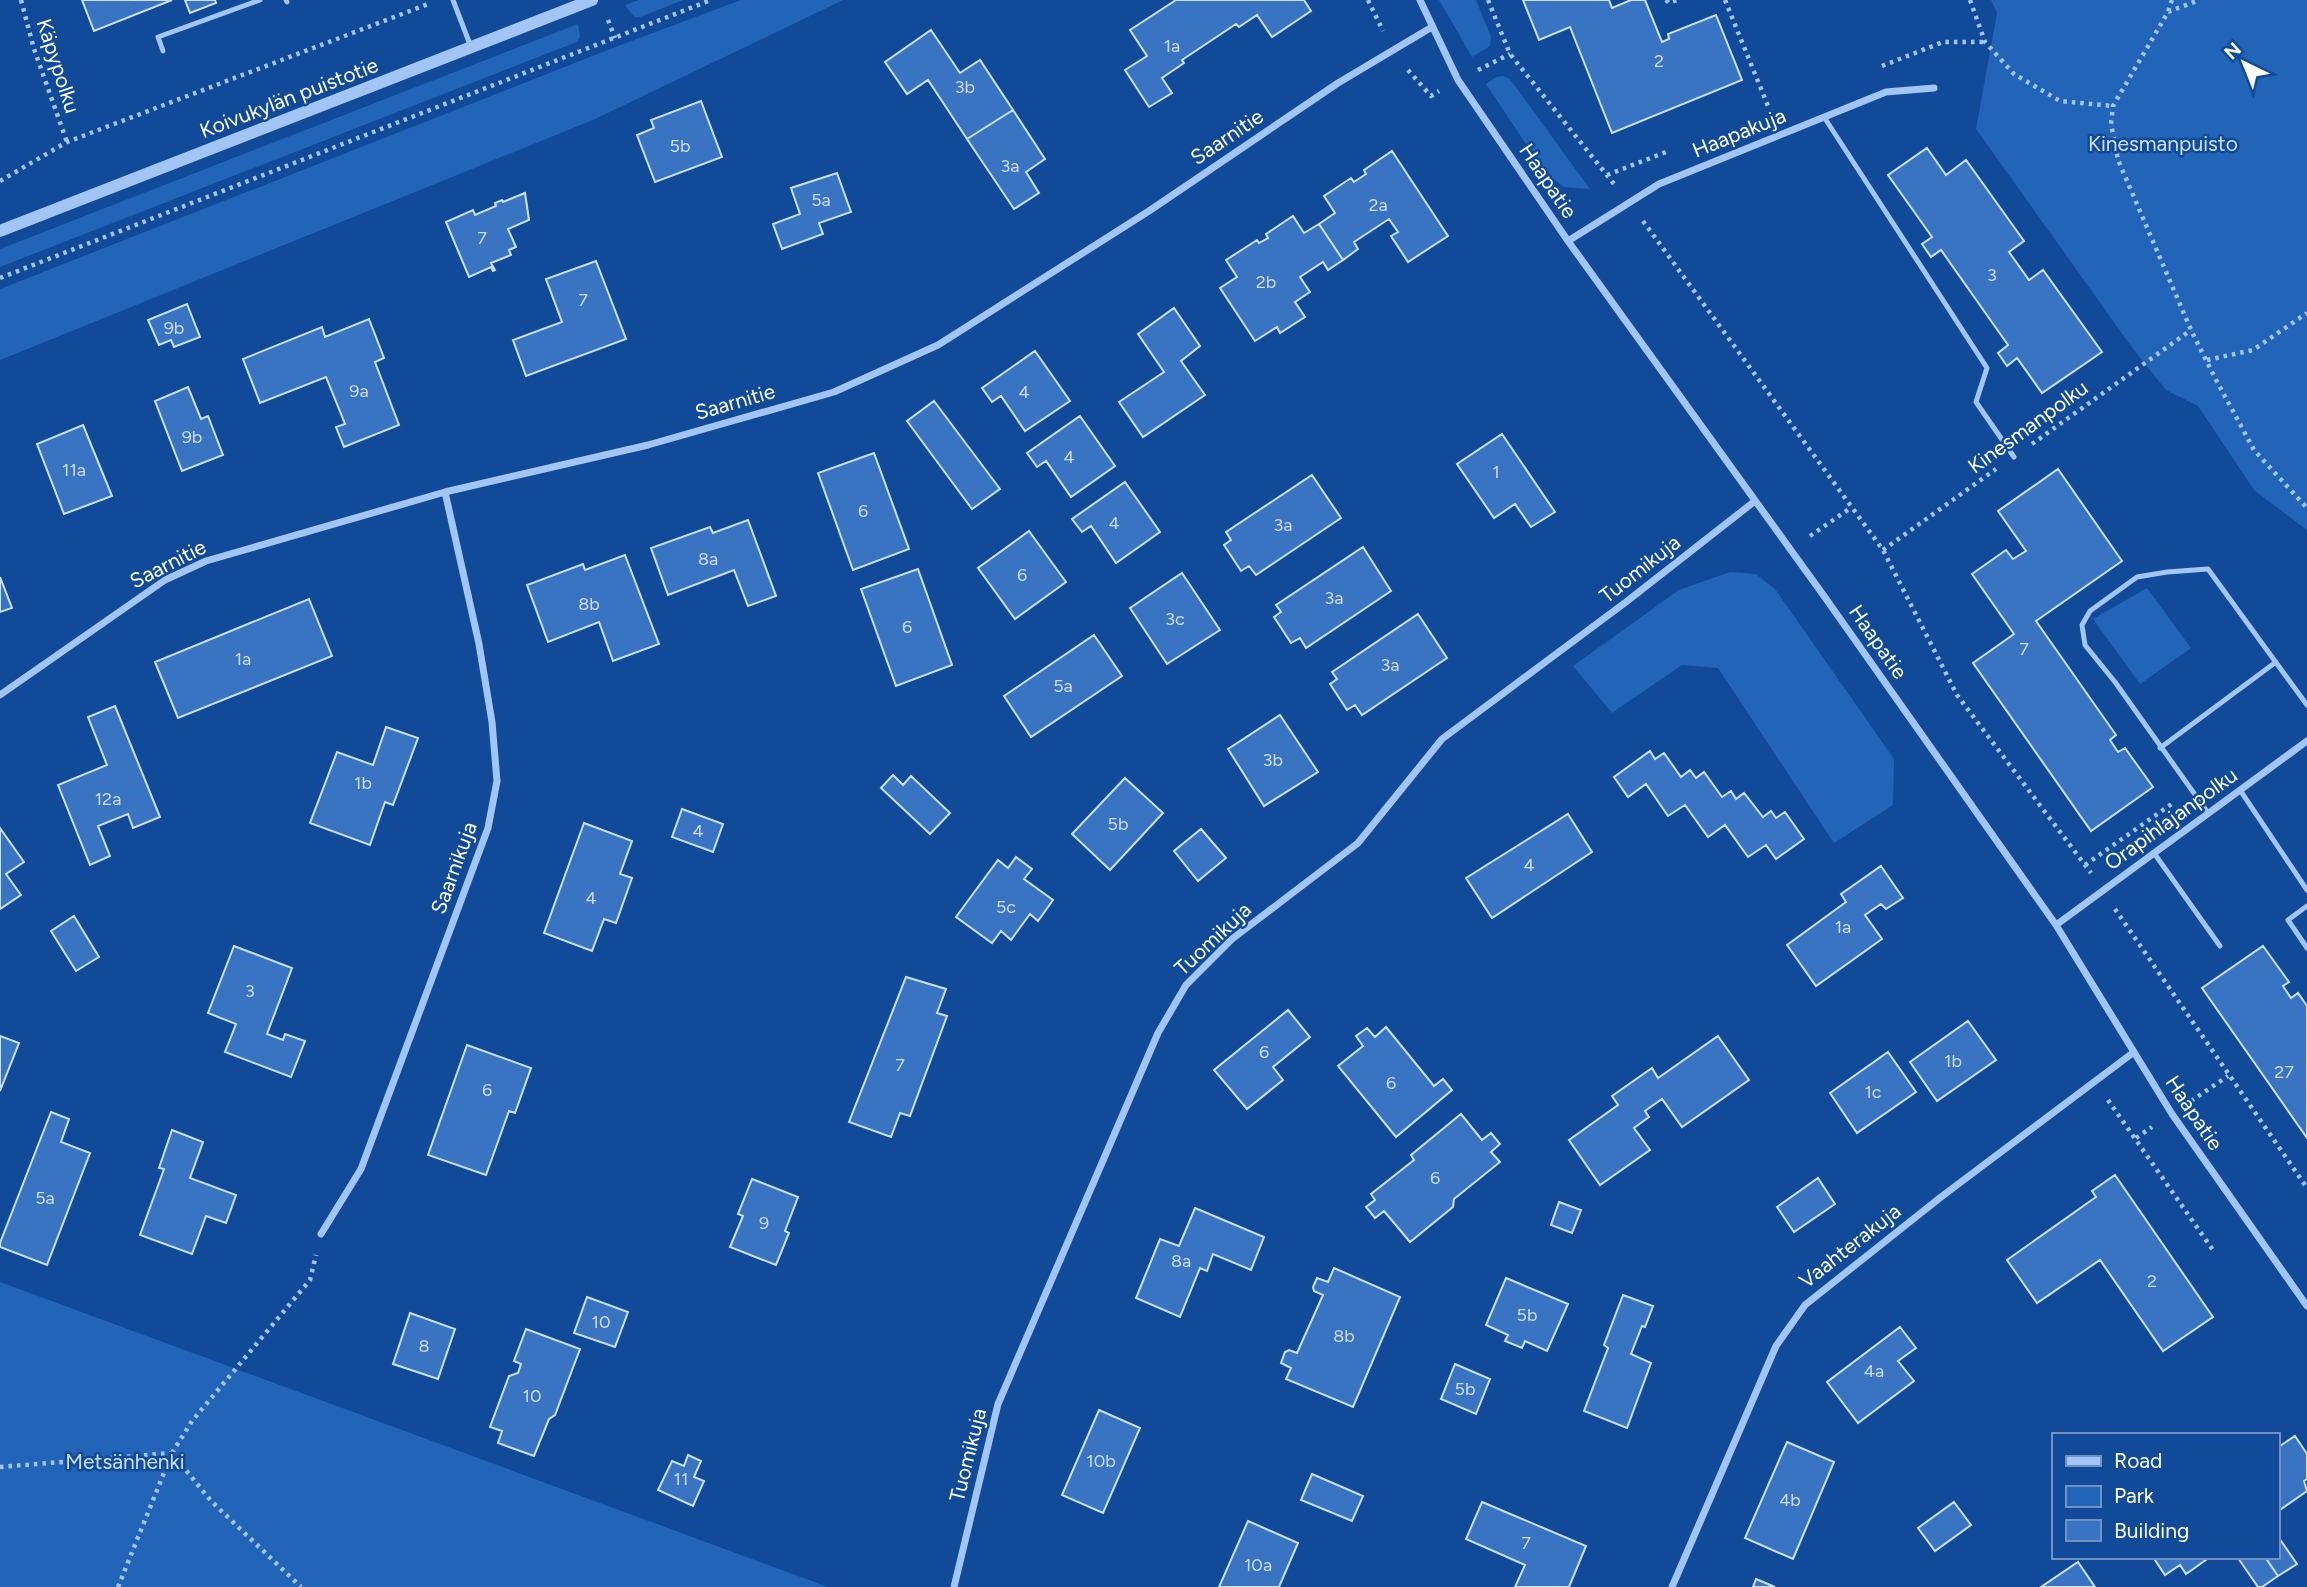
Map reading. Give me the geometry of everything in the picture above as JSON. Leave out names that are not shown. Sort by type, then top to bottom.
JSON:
[{"type":"street","name":"Koivukylän puistotie","points":[[0,231],[592,0]]},
{"type":"street","name":"Haapatie","points":[[1420,0],[1458,80],[1567,241],[2056,925],[2172,1114],[2307,1306]]},
{"type":"street","name":"Saarnitie","points":[[0,695],[165,580],[206,561],[445,492],[648,445],[834,392],[938,345],[1149,211],[1338,83],[1432,27]]},
{"type":"street","name":"Haapakuja","points":[[1567,241],[1659,184],[1886,92],[1934,88]]},
{"type":"street","name":"Saarnikuja","points":[[321,1234],[360,1169],[488,828],[497,781],[492,722],[479,644],[445,492]]},
{"type":"street","name":"Tuomikuja","points":[[954,1587],[998,1404],[1158,1033],[1186,985],[1232,939],[1358,843],[1442,739],[1626,603],[1755,501]]},
{"type":"street","name":"Orapihlajanpolku","points":[[2056,925],[2307,741]]},
{"type":"street","name":"Vaahterakuja","points":[[1672,1587],[1776,1346],[1805,1305],[1941,1197],[2134,1052]]},
{"type":"lane","points":[[163,51],[158,37],[260,0]]},
{"type":"lane","points":[[453,0],[471,47]]},
{"type":"lane","points":[[1824,117],[1987,368],[1976,402],[2014,457]]},
{"type":"lane","points":[[2208,813],[2115,682],[2085,645],[2082,625],[2090,611],[2137,577],[2208,569],[2307,705]]},
{"type":"lane","points":[[2160,748],[2276,662]]},
{"type":"lane","points":[[2240,790],[2307,890]]},
{"type":"lane","points":[[2154,853],[2220,946]]},
{"type":"lane","points":[[2307,906],[2288,920],[2307,947]]},
{"type":"path","name":"Käpypolku","points":[[21,0],[34,49],[67,142]]},
{"type":"path","points":[[0,181],[67,142],[438,0]]},
{"type":"path","points":[[0,278],[711,0]]},
{"type":"path","points":[[1368,0],[1392,51],[1431,96],[1510,54]]},
{"type":"path","points":[[1488,0],[1510,54],[1629,202],[1883,550],[1958,695],[2102,891],[2307,1188]]},
{"type":"path","points":[[1667,0],[1669,3],[1677,0]]},
{"type":"path","points":[[1725,0],[1770,111]]},
{"type":"path","points":[[1969,0],[1985,42],[2014,74],[2060,101],[2113,106]]},
{"type":"path","points":[[2172,0],[2168,12],[2113,106],[2111,124],[2118,160],[2191,330],[2254,450],[2307,508]]},
{"type":"path","points":[[2168,12],[2199,0]]},
{"type":"path","points":[[2207,360],[2253,350],[2307,313]]},
{"type":"path","name":"Kinesmanpolku","points":[[1883,550],[2191,330]]},
{"type":"path","points":[[1790,550],[1852,507]]},
{"type":"path","points":[[2095,1082],[2216,1253]]},
{"type":"path","points":[[118,1587],[172,1453],[192,1421],[310,1280],[321,1234]]},
{"type":"path","points":[[0,1467],[172,1453]]},
{"type":"path","points":[[172,1453],[211,1501],[301,1587]]},
{"type":"green space","points":[[639,0],[683,0],[634,17],[625,5]]},
{"type":"green space","points":[[741,0],[843,0],[593,120],[0,360],[0,289]]},
{"type":"green space","points":[[1439,0],[1476,0],[1491,37],[1490,46],[1472,57]]},
{"type":"green space","name":"Kinesmanpuisto","points":[[1991,0],[2307,0],[2307,530],[2254,490],[2198,406],[2166,390],[2133,349],[1976,129],[1997,13]]},
{"type":"green space","points":[[578,24],[580,37],[577,42],[0,267],[0,249]]},
{"type":"green space","points":[[1503,76],[1510,79],[1590,189],[1564,187],[1545,173],[1486,84]]},
{"type":"green space","points":[[1730,572],[1756,574],[1775,589],[1894,759],[1893,805],[1834,843],[1718,668],[1682,665],[1612,713],[1573,666],[1679,590]]},
{"type":"green space","points":[[2147,588],[2191,648],[2140,684],[2093,619]]},
{"type":"green space","name":"Metsänhenki","points":[[0,1282],[828,1587],[0,1587]]},
{"type":"building","points":[[82,0],[172,0],[94,31]]},
{"type":"building","points":[[185,0],[215,0],[216,3],[190,13]]},
{"type":"building","points":[[1176,0],[1304,0],[1311,11],[1272,37],[1257,15],[1239,27],[1236,24],[1182,60],[1184,63],[1162,78],[1172,93],[1149,107],[1125,70],[1147,56],[1130,30]]},
{"type":"building","points":[[1523,0],[1609,0],[1612,8],[1631,0],[1645,0],[1662,42],[1669,39],[1668,34],[1716,15],[1742,80],[1612,133],[1570,27],[1539,40]]},
{"type":"building","points":[[931,30],[960,73],[980,60],[1013,110],[967,139],[928,80],[907,94],[885,62]]},
{"type":"building","points":[[701,101],[722,157],[655,182],[637,135],[654,128],[651,120]]},
{"type":"building","points":[[1013,110],[1045,159],[1026,172],[1039,193],[1014,209],[967,139]]},
{"type":"building","points":[[1927,148],[1946,175],[1966,160],[2024,241],[2009,252],[2029,280],[2043,270],[2102,352],[2042,393],[2017,358],[2007,366],[1998,353],[2008,345],[1941,250],[1931,257],[1922,244],[1932,237],[1888,175]]},
{"type":"building","points":[[1392,151],[1448,236],[1408,262],[1391,236],[1398,232],[1389,219],[1354,242],[1358,249],[1343,260],[1319,224],[1335,213],[1324,196],[1351,178],[1354,182],[1366,174],[1364,170]]},
{"type":"building","points":[[837,173],[851,212],[819,223],[823,234],[782,249],[773,224],[800,214],[791,188]]},
{"type":"building","points":[[525,193],[529,220],[508,229],[516,247],[509,250],[511,255],[491,263],[495,270],[491,267],[469,277],[446,222],[473,210],[475,215],[496,206],[495,203]]},
{"type":"building","points":[[1293,216],[1304,233],[1319,224],[1343,260],[1328,270],[1323,262],[1300,277],[1310,292],[1295,302],[1305,317],[1280,333],[1277,327],[1255,341],[1220,288],[1237,277],[1226,260],[1257,240],[1259,243],[1268,238],[1266,234]]},
{"type":"building","points":[[596,261],[626,339],[526,376],[513,340],[562,322],[546,279]]},
{"type":"building","points":[[187,304],[200,337],[174,347],[171,340],[159,345],[148,320]]},
{"type":"building","points":[[1174,308],[1200,346],[1181,361],[1205,395],[1143,437],[1119,402],[1164,372],[1138,334]]},
{"type":"building","points":[[369,319],[384,358],[375,362],[399,425],[344,447],[336,427],[345,424],[326,377],[260,403],[243,359],[322,327],[325,337]]},
{"type":"building","points":[[1035,351],[1070,401],[1025,431],[1001,396],[992,402],[982,388]]},
{"type":"building","points":[[188,387],[201,419],[208,416],[223,455],[182,471],[155,401]]},
{"type":"building","points":[[934,401],[1000,489],[972,509],[907,421]]},
{"type":"building","points":[[1080,416],[1115,466],[1071,497],[1046,461],[1037,467],[1027,453]]},
{"type":"building","points":[[83,425],[112,496],[64,514],[37,444]]},
{"type":"building","points":[[1502,434],[1555,512],[1531,527],[1515,504],[1494,518],[1457,464]]},
{"type":"building","points":[[874,453],[909,549],[853,570],[818,473]]},
{"type":"building","points":[[2058,469],[2122,561],[2036,621],[2116,735],[2110,740],[2118,752],[2125,748],[2153,787],[2091,831],[1973,663],[2014,634],[1972,574],[2006,550],[2013,559],[2026,551],[1998,511]]},
{"type":"building","points":[[1312,475],[1341,518],[1256,575],[1249,566],[1241,571],[1224,545],[1231,540],[1226,532]]},
{"type":"building","points":[[1125,482],[1160,532],[1116,563],[1091,526],[1082,532],[1072,519]]},
{"type":"building","points":[[748,520],[776,596],[748,606],[734,570],[668,595],[651,548],[710,527],[713,533]]},
{"type":"building","points":[[1029,531],[1066,582],[1015,619],[978,568]]},
{"type":"building","points":[[1363,547],[1391,591],[1306,648],[1300,638],[1291,643],[1274,617],[1281,612],[1276,605]]},
{"type":"building","points":[[625,555],[659,644],[613,661],[599,622],[548,642],[527,585],[583,564],[585,570]]},
{"type":"building","points":[[918,569],[952,665],[896,686],[861,589]]},
{"type":"building","points":[[1182,573],[1220,630],[1167,664],[1130,608]]},
{"type":"building","points":[[0,577],[12,608],[0,612]]},
{"type":"building","points":[[309,599],[332,656],[178,718],[155,662]]},
{"type":"building","points":[[1418,614],[1447,658],[1362,715],[1355,705],[1347,710],[1330,684],[1337,679],[1332,672]]},
{"type":"building","points":[[1094,635],[1122,676],[1031,737],[1004,696]]},
{"type":"building","points":[[115,706],[160,817],[133,828],[128,814],[98,826],[110,856],[90,865],[58,785],[107,765],[88,717]]},
{"type":"building","points":[[1280,715],[1318,772],[1264,806],[1228,749]]},
{"type":"building","points":[[386,727],[418,738],[393,805],[385,802],[370,845],[310,823],[337,752],[373,765]]},
{"type":"building","points":[[1650,751],[1655,759],[1664,753],[1681,777],[1690,770],[1696,778],[1704,772],[1722,797],[1731,791],[1736,799],[1744,793],[1763,817],[1771,811],[1776,818],[1785,812],[1804,839],[1776,859],[1766,845],[1748,857],[1725,825],[1708,837],[1685,805],[1668,816],[1646,784],[1628,797],[1614,777]]},
{"type":"building","points":[[893,775],[903,785],[911,776],[950,813],[930,834],[881,788]]},
{"type":"building","points":[[1125,778],[1163,813],[1110,870],[1072,834]]},
{"type":"building","points":[[682,809],[723,824],[713,852],[672,837]]},
{"type":"building","points":[[1568,814],[1592,852],[1492,918],[1466,878]]},
{"type":"building","points":[[584,823],[632,841],[620,874],[632,878],[616,923],[604,919],[592,951],[544,933]]},
{"type":"building","points":[[0,828],[24,862],[6,874],[21,895],[0,909]]},
{"type":"building","points":[[1201,829],[1226,858],[1198,881],[1174,851]]},
{"type":"building","points":[[1016,857],[1032,869],[1024,879],[1053,900],[1038,921],[1030,914],[1011,940],[1001,931],[992,943],[956,917],[998,860],[1008,868]]},
{"type":"building","points":[[1881,866],[1903,898],[1886,909],[1881,904],[1865,915],[1882,939],[1816,986],[1787,945],[1846,902],[1841,894]]},
{"type":"building","points":[[74,916],[99,957],[76,971],[51,931]]},
{"type":"building","points":[[234,946],[292,968],[267,1034],[283,1040],[285,1034],[305,1041],[291,1077],[225,1052],[236,1024],[208,1013]]},
{"type":"building","points":[[2263,946],[2289,982],[2283,986],[2291,998],[2298,993],[2307,1006],[2307,1138],[2202,988]]},
{"type":"building","points":[[906,977],[946,989],[937,1013],[947,1016],[910,1116],[900,1113],[891,1137],[849,1122]]},
{"type":"building","points":[[1288,1010],[1310,1037],[1273,1067],[1283,1080],[1247,1109],[1214,1070]]},
{"type":"building","points":[[1968,1021],[1996,1060],[1937,1101],[1910,1062]]},
{"type":"building","points":[[1386,1027],[1434,1086],[1443,1079],[1452,1090],[1396,1137],[1338,1066],[1363,1046],[1356,1036],[1367,1028],[1375,1037]]},
{"type":"building","points":[[0,1036],[19,1043],[0,1091]]},
{"type":"building","points":[[1718,1036],[1749,1080],[1682,1127],[1662,1099],[1645,1111],[1649,1117],[1634,1128],[1650,1150],[1600,1185],[1569,1140],[1618,1105],[1612,1096],[1652,1068],[1658,1078]]},
{"type":"building","points":[[467,1045],[531,1068],[515,1113],[509,1111],[486,1175],[428,1155]]},
{"type":"building","points":[[1888,1052],[1916,1092],[1857,1133],[1830,1093]]},
{"type":"building","points":[[51,1112],[69,1119],[61,1142],[90,1153],[47,1265],[0,1247],[0,1243]]},
{"type":"building","points":[[1461,1114],[1482,1140],[1491,1133],[1500,1144],[1491,1152],[1500,1162],[1454,1199],[1453,1207],[1410,1242],[1384,1211],[1375,1218],[1366,1207],[1375,1200],[1371,1194],[1414,1160],[1411,1155]]},
{"type":"building","points":[[172,1130],[203,1142],[190,1178],[236,1195],[226,1223],[206,1216],[192,1254],[140,1235],[164,1169],[159,1168]]},
{"type":"building","points":[[2115,1175],[2213,1317],[2163,1351],[2100,1260],[2037,1303],[2007,1260],[2096,1197],[2092,1191]]},
{"type":"building","points":[[1818,1178],[1835,1204],[1794,1232],[1777,1207]]},
{"type":"building","points":[[752,1179],[798,1197],[785,1231],[789,1233],[776,1265],[730,1247],[743,1216],[738,1214]]},
{"type":"building","points":[[1559,1202],[1581,1210],[1572,1233],[1551,1225]]},
{"type":"building","points":[[1195,1208],[1264,1237],[1251,1270],[1213,1254],[1207,1271],[1200,1268],[1180,1317],[1136,1298],[1160,1239],[1179,1246]]},
{"type":"building","points":[[1334,1268],[1400,1297],[1353,1407],[1286,1379],[1291,1368],[1281,1363],[1285,1352],[1289,1350],[1297,1353],[1323,1295],[1314,1291],[1317,1278],[1328,1282]]},
{"type":"building","points":[[1506,1278],[1568,1304],[1547,1351],[1525,1341],[1522,1348],[1505,1341],[1508,1335],[1486,1325]]},
{"type":"building","points":[[1623,1295],[1653,1306],[1631,1354],[1651,1363],[1627,1428],[1584,1411],[1608,1348],[1604,1345]]},
{"type":"building","points":[[587,1297],[628,1312],[615,1347],[574,1333]]},
{"type":"building","points":[[410,1313],[455,1329],[438,1379],[393,1364]]},
{"type":"building","points":[[1900,1327],[1916,1348],[1898,1361],[1914,1381],[1858,1423],[1827,1382]]},
{"type":"building","points":[[526,1329],[580,1349],[555,1415],[549,1419],[534,1456],[498,1443],[502,1431],[490,1427],[509,1376],[518,1373],[521,1364],[514,1361]]},
{"type":"building","points":[[1455,1364],[1490,1379],[1476,1414],[1441,1399]]},
{"type":"building","points":[[1099,1410],[1140,1428],[1103,1513],[1062,1495]]},
{"type":"building","points":[[2295,1436],[2307,1454],[2307,1479],[2304,1481],[2307,1491],[2279,1511],[2279,1447]]},
{"type":"building","points":[[1787,1442],[1834,1462],[1793,1559],[1745,1538]]},
{"type":"building","points":[[688,1455],[701,1461],[694,1477],[704,1481],[693,1506],[658,1490],[672,1461],[684,1466]]},
{"type":"building","points":[[1312,1474],[1363,1496],[1352,1521],[1301,1500]]},
{"type":"building","points":[[1482,1502],[1586,1546],[1569,1587],[1515,1587],[1525,1565],[1466,1539]]},
{"type":"building","points":[[1954,1502],[1971,1525],[1935,1551],[1918,1528]]},
{"type":"building","points":[[1248,1521],[1298,1543],[1279,1587],[1219,1587]]},
{"type":"building","points":[[2279,1538],[2297,1564],[2278,1576],[2266,1559],[2279,1559]]},
{"type":"building","points":[[2154,1559],[2207,1559],[2186,1574],[2180,1565],[2165,1575]]},
{"type":"building","points":[[2239,1559],[2266,1559],[2278,1576],[2258,1587]]},
{"type":"building","points":[[2078,1562],[2095,1587],[2041,1587]]},
{"type":"building","points":[[1756,1579],[1775,1587],[1753,1587]]}]
